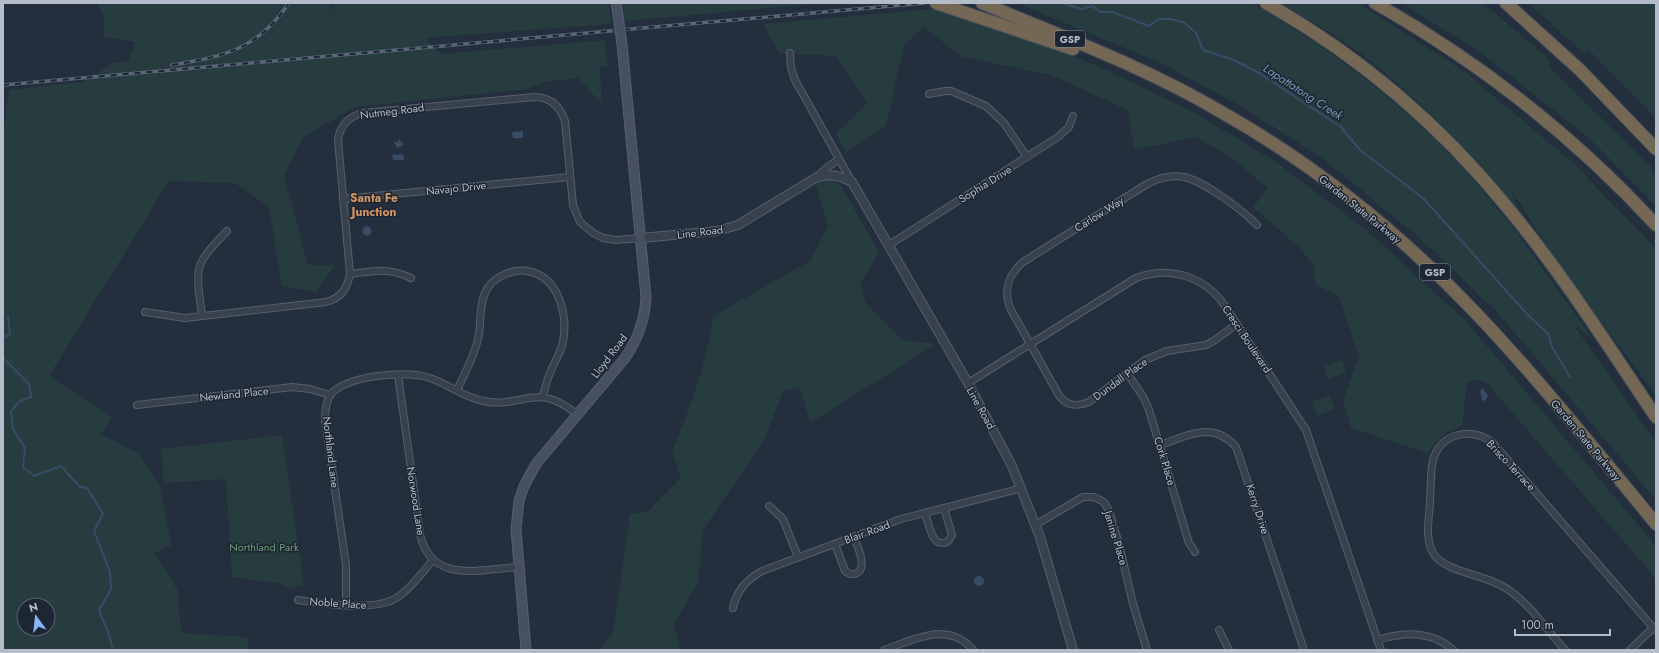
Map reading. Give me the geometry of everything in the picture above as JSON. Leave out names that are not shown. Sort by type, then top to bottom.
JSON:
[{"type":"highway","points":[[936,3],[1089,55],[1132,66]]},
{"type":"highway","name":"Garden State Parkway","points":[[982,3],[1132,66],[1197,98],[1262,136],[1318,175],[1389,231],[1439,276],[1502,341],[1656,524]]},
{"type":"highway","points":[[1266,3],[1322,37],[1377,78],[1412,107],[1462,155],[1493,189],[1531,237],[1656,417]]},
{"type":"highway","points":[[1375,3],[1449,48],[1520,100],[1600,168],[1656,225]]},
{"type":"highway","points":[[1506,3],[1580,70],[1656,149]]},
{"type":"main road","name":"Lloyd Road","points":[[526,650],[519,567],[517,514],[524,486],[536,464],[625,358],[640,332],[645,314],[646,297],[641,238],[622,44],[616,3]]},
{"type":"street","name":"Line Road","points":[[790,53],[791,68],[795,80],[968,383],[1022,488],[1035,525],[1073,650]]},
{"type":"street","points":[[928,94],[944,91],[951,92],[986,106],[1004,123],[1027,157]]},
{"type":"street","name":"Nutmeg Road","points":[[145,312],[184,318],[331,301],[341,295],[346,289],[350,274],[338,143],[339,133],[351,117],[370,112],[534,97],[546,98],[554,103],[562,114],[575,212],[587,229],[597,236],[608,239],[641,238]]},
{"type":"street","name":"Sophia Drive","points":[[889,245],[1064,133],[1069,127],[1073,116]]},
{"type":"street","name":"Line Road","points":[[641,238],[717,231],[738,225],[817,177],[839,159]]},
{"type":"street","name":"Line Road","points":[[817,177],[825,175],[839,176],[852,182]]},
{"type":"street","name":"Carlow Way","points":[[1030,344],[1007,301],[1008,284],[1014,271],[1023,262],[1147,184],[1167,176],[1190,178],[1200,182],[1226,200],[1257,225]]},
{"type":"street","name":"Navajo Drive","points":[[343,199],[570,177]]},
{"type":"street","points":[[202,316],[197,279],[199,265],[204,256],[227,231]]},
{"type":"street","points":[[350,274],[387,270],[398,272],[411,278]]},
{"type":"street","points":[[457,390],[475,349],[480,329],[482,303],[486,291],[500,277],[512,272],[523,271],[537,274],[548,281],[557,292],[561,305],[564,329],[563,342],[549,374],[543,396]]},
{"type":"street","name":"Cresci Boulevard","points":[[968,383],[1127,282],[1142,276],[1156,273],[1181,275],[1205,285],[1219,298],[1306,430],[1380,650]]},
{"type":"street","name":"Dundall Place","points":[[1030,344],[1060,397],[1073,405],[1083,405],[1145,360],[1158,354],[1196,348],[1210,343],[1237,324]]},
{"type":"street","name":"Cork Place","points":[[1127,373],[1144,398],[1160,445],[1189,543],[1195,552]]},
{"type":"street","points":[[330,395],[348,382],[398,375],[427,377],[474,399],[490,402],[543,396],[561,402],[578,414]]},
{"type":"street","name":"Norwood Lane","points":[[398,375],[420,534],[423,545],[432,561]]},
{"type":"street","name":"Newland Place","points":[[137,405],[292,387],[310,388],[330,395]]},
{"type":"street","name":"Northland Lane","points":[[330,395],[326,408],[325,420],[346,565],[346,604]]},
{"type":"street","name":"Kerry Drive","points":[[1160,445],[1197,432],[1207,431],[1222,435],[1236,447],[1239,452],[1304,650]]},
{"type":"street","name":"Brisco Terrace","points":[[1565,650],[1526,605],[1510,591],[1491,580],[1446,565],[1432,550],[1428,535],[1433,462],[1439,448],[1455,435],[1468,433],[1478,434],[1495,445],[1654,630]]},
{"type":"street","name":"Blair Road","points":[[733,608],[738,592],[747,580],[762,571],[901,519],[1022,488]]},
{"type":"street","name":"Janine Place","points":[[1035,525],[1083,496],[1094,497],[1104,502],[1109,510],[1119,544],[1147,650]]},
{"type":"street","points":[[769,506],[783,519],[798,557]]},
{"type":"street","points":[[925,513],[933,536],[939,543],[948,542],[952,535],[944,508]]},
{"type":"street","points":[[835,544],[845,571],[853,574],[857,573],[861,570],[862,563],[854,537]]},
{"type":"street","points":[[432,561],[448,568],[460,571],[519,567]]},
{"type":"street","name":"Noble Place","points":[[298,600],[321,604],[374,606],[390,601],[404,591],[432,561]]},
{"type":"street","points":[[1219,630],[1229,650]]},
{"type":"street","points":[[1630,650],[1654,630]]},
{"type":"street","points":[[884,650],[926,635],[939,633],[960,638],[973,650]]},
{"type":"street","points":[[1377,640],[1397,634],[1417,634],[1438,640],[1453,650]]},
{"type":"green space","points":[[97,3],[331,3],[334,16],[333,3],[609,3],[611,24],[425,38],[440,54],[605,40],[608,66],[600,67],[602,104],[578,78],[544,82],[528,89],[355,107],[303,137],[284,176],[308,265],[335,265],[316,292],[282,286],[269,207],[235,183],[169,181],[49,376],[112,417],[101,434],[139,454],[160,485],[171,545],[155,553],[178,591],[181,633],[248,637],[249,650],[3,650],[3,136],[9,90],[82,82],[114,63],[128,61],[135,42],[104,37],[104,17]]},
{"type":"green space","points":[[623,3],[824,3],[625,21]]},
{"type":"green space","points":[[1250,3],[1266,11],[1318,44],[1363,77],[1425,128],[1473,179],[1518,234],[1592,338],[1573,324],[1656,443],[1656,500],[1499,314],[1432,249],[1326,161],[1246,109],[1163,64],[1019,4]]},
{"type":"green space","points":[[1279,3],[1358,3],[1465,72],[1572,162],[1656,249],[1656,395],[1561,268],[1510,188],[1518,209],[1442,126],[1401,86],[1348,44]]},
{"type":"green space","points":[[1401,3],[1483,3],[1549,59],[1550,68],[1650,166],[1656,177],[1656,206],[1591,140],[1479,51]]},
{"type":"green space","points":[[1529,3],[1656,3],[1656,119],[1589,50],[1584,54]]},
{"type":"green space","points":[[944,8],[974,16],[1104,69],[1193,112],[1270,158],[1365,229],[1465,320],[1656,546],[1656,579],[1485,381],[1476,380],[1467,383],[1462,426],[1451,430],[1442,436],[1428,453],[1351,428],[1343,400],[1359,356],[1339,296],[1315,284],[1314,267],[1302,250],[1253,207],[1268,188],[1230,157],[1196,137],[1134,150],[1128,110],[1051,75],[962,57],[924,27],[904,46],[886,125],[846,153],[836,133],[867,103],[836,56],[779,53],[763,24]]},
{"type":"green space","points":[[827,179],[840,184],[879,252],[860,284],[866,304],[902,340],[936,344],[810,423],[800,388],[783,391],[764,440],[703,530],[698,582],[674,624],[680,650],[598,650],[613,633],[630,514],[648,511],[681,478],[672,452],[697,385],[707,351],[713,316],[810,261],[828,226],[815,183]]},
{"type":"green space","points":[[1342,360],[1346,372],[1328,379],[1324,366]]},
{"type":"green space","points":[[1330,395],[1335,409],[1317,416],[1312,402]]},
{"type":"green space","name":"Northland Park","points":[[282,435],[304,585],[291,588],[277,583],[232,577],[226,479],[164,483],[161,449]]},
{"type":"water","points":[[523,131],[523,138],[513,138],[512,132]]},
{"type":"water","points":[[399,139],[404,145],[397,148],[394,142],[398,142]]},
{"type":"water","points":[[403,154],[404,160],[393,160],[392,155]]},
{"type":"water","points":[[365,227],[369,227],[371,231],[369,235],[365,235],[363,233],[363,229]]},
{"type":"water","points":[[1483,388],[1488,396],[1485,401],[1482,400],[1480,391]]},
{"type":"water","points":[[979,576],[984,581],[979,586],[974,581]]},
{"type":"waterway","name":"Lapattatong Creek","points":[[1062,3],[1082,9],[1092,6],[1101,12],[1112,12],[1149,26],[1159,19],[1171,19],[1185,23],[1196,33],[1203,50],[1234,60],[1259,73],[1341,127],[1360,150],[1423,198],[1528,315],[1548,334],[1552,347],[1570,377]]},
{"type":"waterway","points":[[3,338],[10,334],[8,317]]},
{"type":"waterway","points":[[3,358],[29,384],[31,397],[20,401],[11,411],[13,429],[25,448],[23,467],[34,476],[61,466],[80,487],[87,488],[103,514],[94,531],[110,572],[111,589],[99,610],[108,632],[113,650]]},
{"type":"railway","points":[[172,65],[224,54],[252,41],[277,19],[289,3]]},
{"type":"railway","points":[[3,85],[925,3]]},
{"type":"district","name":"Santa Fe Junction","points":[[374,205]]}]
